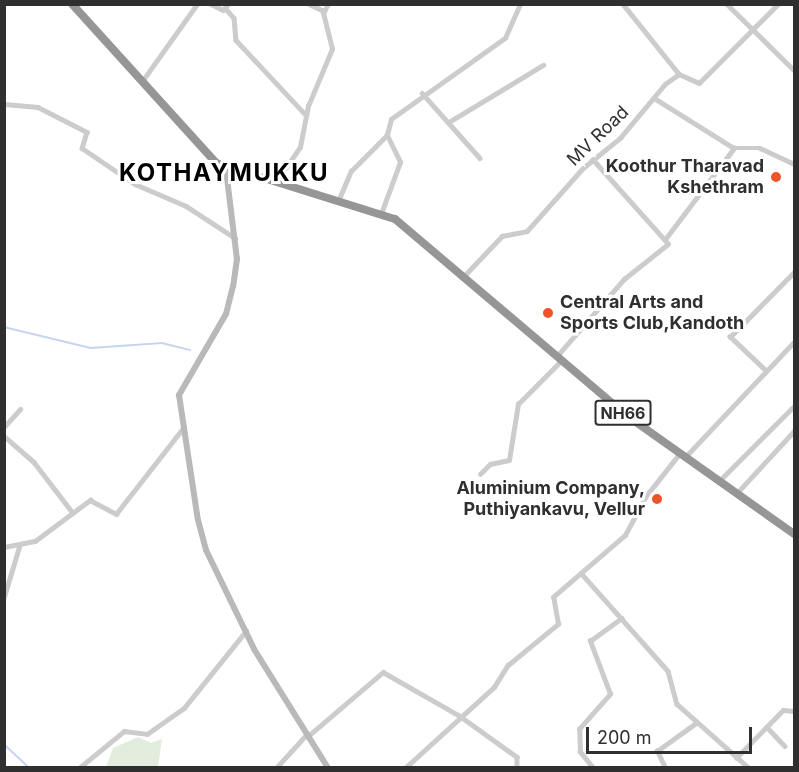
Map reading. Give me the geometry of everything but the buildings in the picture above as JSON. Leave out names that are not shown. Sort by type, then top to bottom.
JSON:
[{"type":"highway","points":[[72,4],[226,170]]},
{"type":"highway","name":"NH66","points":[[226,170],[382,211],[558,360],[684,453],[718,482],[795,534]]},
{"type":"main road","points":[[226,170],[237,259],[226,314],[179,394],[201,537],[246,631],[306,736],[328,768]]},
{"type":"street","points":[[143,80],[197,4]]},
{"type":"street","points":[[211,4],[226,6],[234,18],[236,40],[306,115]]},
{"type":"street","points":[[309,4],[324,11]]},
{"type":"street","points":[[276,182],[300,147],[306,115],[332,49],[324,11],[328,4]]},
{"type":"street","points":[[339,199],[351,171],[387,135],[395,114],[422,93],[505,38],[520,4]]},
{"type":"street","points":[[623,4],[679,74],[697,84],[778,4]]},
{"type":"street","points":[[726,4],[749,31],[795,70]]},
{"type":"street","points":[[449,122],[543,64]]},
{"type":"street","name":"MV Road","points":[[462,278],[502,236],[527,231],[593,160],[679,74]]},
{"type":"street","points":[[422,93],[480,158]]},
{"type":"street","points":[[654,98],[734,147],[760,148],[795,164]]},
{"type":"street","points":[[4,104],[38,107],[87,132],[82,148],[135,184],[186,206],[235,238]]},
{"type":"street","points":[[382,211],[400,162],[387,135]]},
{"type":"street","points":[[666,238],[734,147]]},
{"type":"street","points":[[480,474],[490,464],[509,460],[518,404],[558,360],[624,279],[656,258],[668,244],[666,238],[593,160]]},
{"type":"street","points":[[766,371],[730,338],[795,272]]},
{"type":"street","points":[[405,768],[494,687],[508,665],[558,624],[553,597],[625,535],[646,496],[684,453],[795,342]]},
{"type":"street","points":[[718,482],[795,406]]},
{"type":"street","points":[[4,428],[20,409]]},
{"type":"street","points":[[4,547],[19,546],[90,500],[116,514],[184,427]]},
{"type":"street","points":[[736,494],[795,431]]},
{"type":"street","points":[[5,438],[34,462],[73,513]]},
{"type":"street","points":[[4,597],[19,546]]},
{"type":"street","points":[[581,573],[668,671],[674,698],[696,723],[749,768]]},
{"type":"street","points":[[593,768],[580,752],[579,729],[610,694],[590,641],[622,618]]},
{"type":"street","points":[[79,768],[124,731],[147,734],[184,708],[246,631]]},
{"type":"street","points":[[276,768],[306,736],[383,672],[460,716],[517,757],[517,768]]},
{"type":"street","points":[[736,758],[788,707],[795,711]]},
{"type":"street","points":[[665,768],[657,751],[696,723]]},
{"type":"street","points":[[767,727],[785,746]]},
{"type":"green space","points":[[138,737],[151,743],[162,739],[158,767],[106,767],[113,748]]},
{"type":"waterway","points":[[4,327],[91,348],[162,343],[190,350]]},
{"type":"waterway","points":[[4,744],[30,768]]},
{"type":"place","name":"Koothur Tharavad Kshethram","points":[[776,177]]},
{"type":"place","name":"Central Arts and Sports Club,Kandoth","points":[[548,313]]},
{"type":"place","name":"Aluminium Company, Puthiyankavu, Vellur","points":[[657,499]]},
{"type":"district","name":"KOTHAYMUKKU","points":[[224,173]]}]
